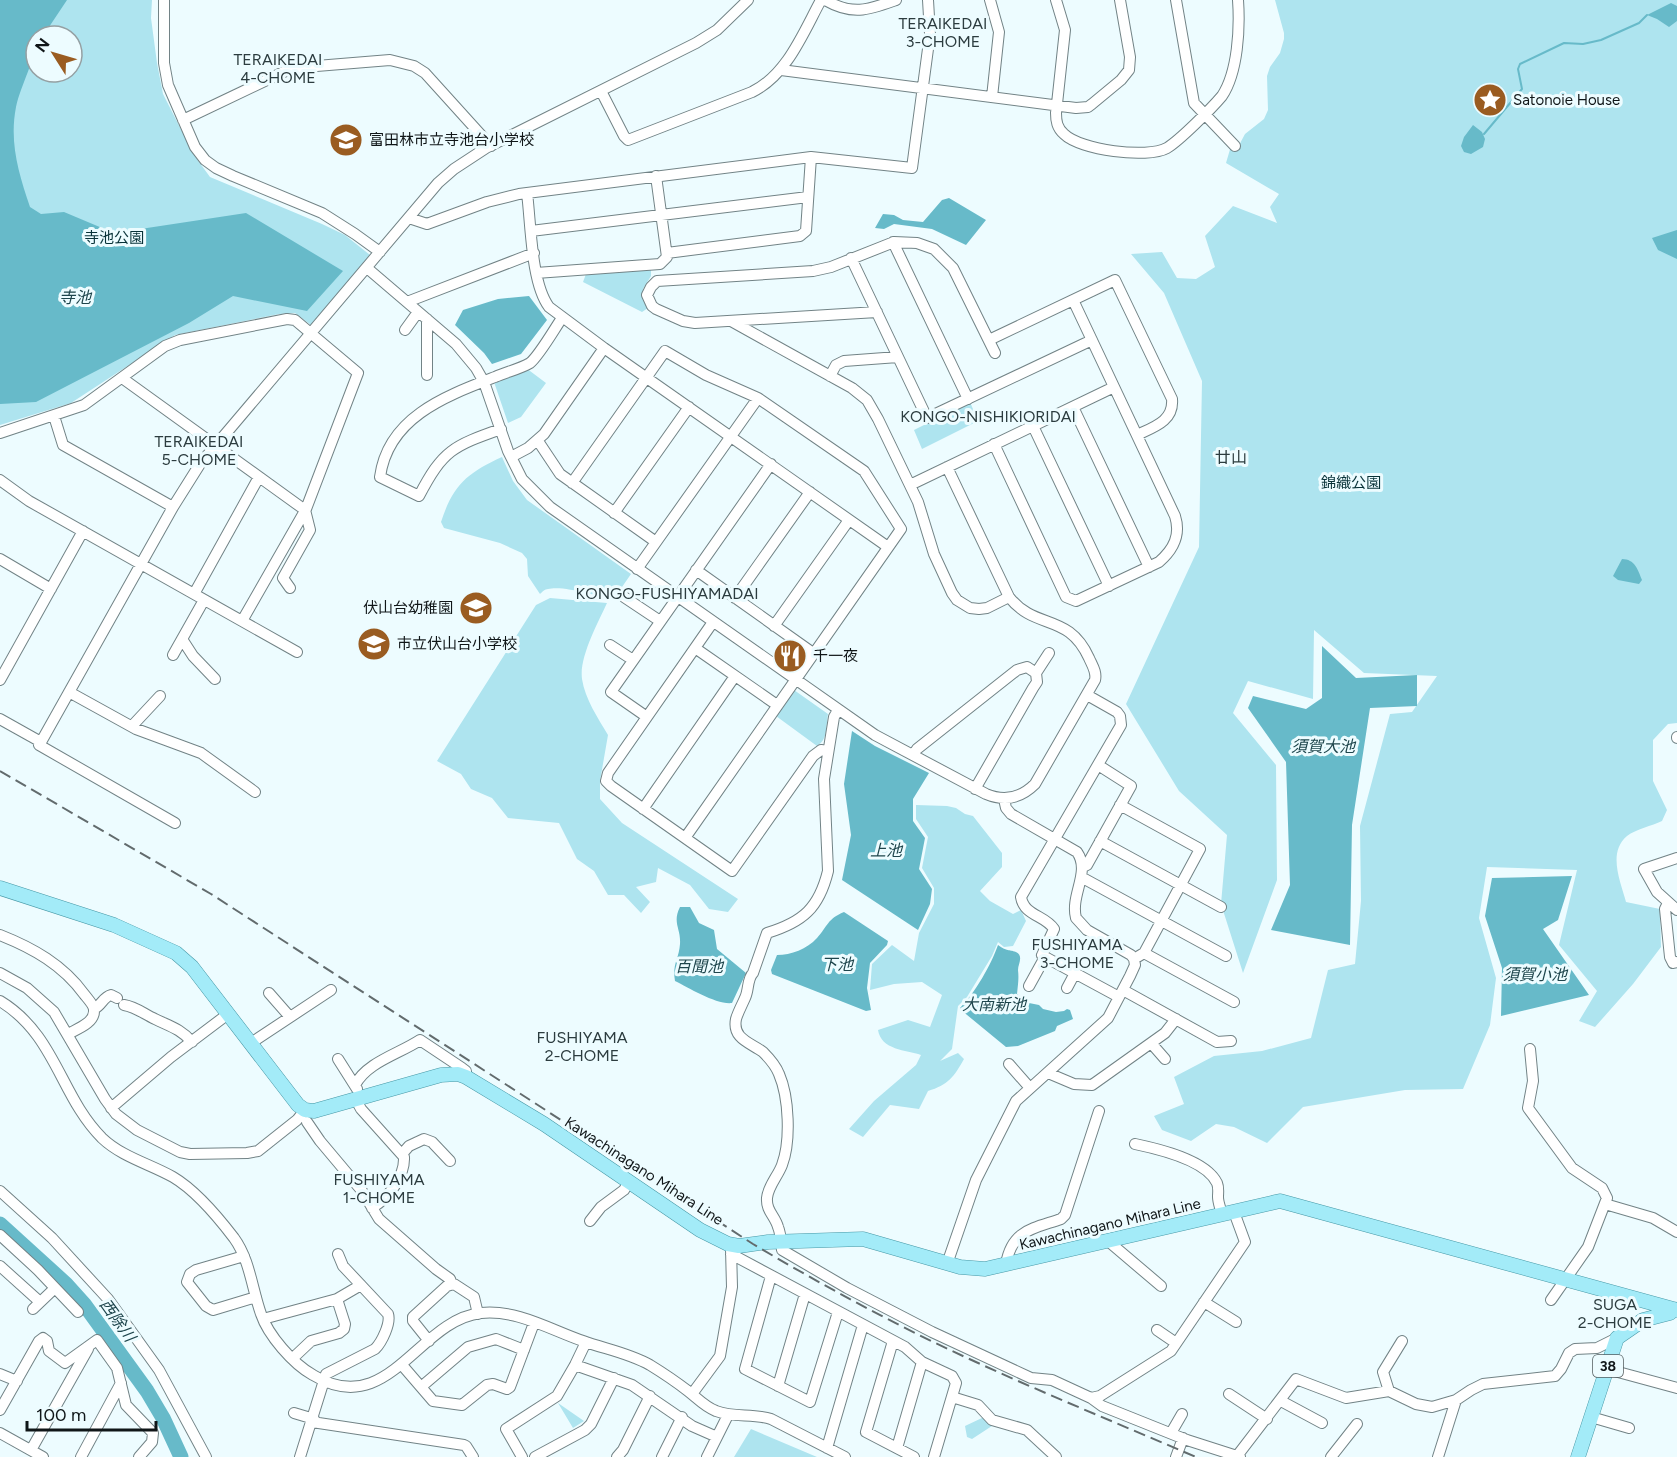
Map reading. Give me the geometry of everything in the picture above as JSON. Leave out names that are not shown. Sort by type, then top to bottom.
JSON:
[{"type":"main road","points":[[0,888],[100,919],[176,953],[192,967],[306,1116]]},
{"type":"main road","name":"Kawachinagano Mihara Line","points":[[306,1116],[357,1094],[441,1075],[458,1074],[544,1124],[731,1250],[739,1246],[781,1242],[863,1239],[947,1264],[976,1269],[1280,1201],[1675,1309]]},
{"type":"main road","name":"38","points":[[1578,1457],[1617,1338],[1643,1320],[1670,1313],[1675,1309]]},
{"type":"street","points":[[164,0],[164,63],[168,85],[195,147],[205,160],[216,168],[322,213],[380,252]]},
{"type":"street","points":[[175,823],[39,745],[190,478],[215,445],[438,183],[490,146],[702,40],[728,21],[748,0]]},
{"type":"street","points":[[601,91],[624,136],[631,140],[760,88],[782,70],[823,0],[844,9],[854,10],[871,9],[896,0]]},
{"type":"street","points":[[409,218],[427,224],[505,197],[527,193],[812,157],[912,168],[930,34],[928,0]]},
{"type":"street","points":[[990,0],[999,32],[992,97]]},
{"type":"street","points":[[1056,0],[1065,30],[1057,105],[1058,126],[1071,140],[1132,154],[1153,152],[1168,147],[1222,96],[1227,87],[1239,36],[1238,0]]},
{"type":"street","points":[[782,70],[1088,107],[1121,80],[1129,70],[1130,57],[1120,0]]},
{"type":"street","points":[[1176,0],[1194,103],[1235,146]]},
{"type":"street","points":[[183,120],[284,70],[390,60],[414,66],[425,72],[490,146]]},
{"type":"street","points":[[667,253],[800,236],[806,231],[812,157]]},
{"type":"street","points":[[536,273],[660,264],[667,257],[667,253],[657,176]]},
{"type":"street","points":[[527,193],[536,273],[544,301],[562,318],[888,547]]},
{"type":"street","points":[[531,231],[808,196]]},
{"type":"street","points":[[893,242],[968,399]]},
{"type":"street","points":[[877,312],[695,323],[683,321],[652,306],[648,300],[648,290],[657,281],[813,271],[893,242],[908,242],[934,249],[948,261],[995,353]]},
{"type":"street","points":[[407,302],[534,253]]},
{"type":"street","points":[[851,258],[927,418],[1092,340]]},
{"type":"street","points":[[367,267],[461,350],[483,381],[511,457],[522,479],[539,498],[874,735],[975,789],[995,798],[1004,799],[1022,795],[1035,784],[1087,695],[1096,674],[1078,638],[1062,626],[1028,615],[1009,597],[947,467]]},
{"type":"street","points":[[989,340],[1115,280],[1172,399],[1173,406],[1168,418],[1161,424],[1137,435]]},
{"type":"street","points":[[994,444],[1066,597],[1076,601],[1159,562],[1170,552],[1177,539],[1178,524],[1073,300]]},
{"type":"street","points":[[405,330],[423,315]]},
{"type":"street","points":[[423,315],[427,375]]},
{"type":"street","points":[[501,429],[451,451],[436,466],[419,496],[380,477],[382,460],[386,451],[410,421],[443,398],[529,363],[562,318]]},
{"type":"street","points":[[0,434],[84,405],[165,346],[180,340],[287,319],[295,320],[358,373],[305,510],[242,621]]},
{"type":"street","points":[[754,334],[751,327],[756,320]]},
{"type":"street","points":[[731,321],[830,376],[867,400],[879,419],[910,485],[922,514],[934,554],[957,600],[970,608],[979,609],[987,608],[1009,597]]},
{"type":"street","points":[[511,457],[537,441],[604,348]]},
{"type":"street","points":[[572,483],[665,351],[706,375],[758,398],[864,471],[901,529],[685,838]]},
{"type":"street","points":[[830,376],[836,365],[844,361],[898,357]]},
{"type":"street","points":[[122,378],[305,510],[310,530],[284,578],[290,588]]},
{"type":"street","points":[[910,485],[1114,387]]},
{"type":"street","points":[[638,569],[758,398]]},
{"type":"street","points":[[614,513],[688,406]]},
{"type":"street","points":[[1073,407],[1149,567]]},
{"type":"street","points":[[54,416],[63,445],[173,507]]},
{"type":"street","points":[[1033,426],[1109,586]]},
{"type":"street","points":[[537,441],[553,466],[572,483],[656,542]]},
{"type":"street","points":[[646,717],[610,692],[771,464]]},
{"type":"street","points":[[194,594],[259,477]]},
{"type":"street","points":[[0,480],[18,494],[297,652]]},
{"type":"street","points":[[735,598],[810,492]]},
{"type":"street","points":[[774,626],[849,520]]},
{"type":"street","points":[[0,681],[83,531]]},
{"type":"street","points":[[0,559],[51,588]]},
{"type":"street","points":[[696,570],[813,653]]},
{"type":"street","points":[[624,597],[660,621]]},
{"type":"street","points":[[172,655],[204,600]]},
{"type":"street","points":[[713,622],[608,773],[606,781],[732,871],[813,756],[821,750],[828,751]]},
{"type":"street","points":[[182,639],[192,656],[214,679]]},
{"type":"street","points":[[610,645],[633,660]]},
{"type":"street","points":[[695,648],[777,705]]},
{"type":"street","points":[[975,789],[1037,682],[1036,673],[1049,653]]},
{"type":"street","points":[[913,755],[917,749],[1017,670],[1027,667],[1036,673]]},
{"type":"street","points":[[643,809],[735,676]]},
{"type":"street","points":[[69,692],[132,726],[201,753],[255,792]]},
{"type":"street","points":[[1087,695],[1117,712],[1121,720],[1119,729],[1021,897],[1028,910],[1054,929],[1042,955],[1075,973],[1176,1019],[1217,1042],[1231,1041]]},
{"type":"street","points":[[132,726],[160,696]]},
{"type":"street","points":[[838,710],[834,717],[824,779],[828,871],[824,885],[818,899],[808,912],[795,922],[767,933],[750,976],[749,990],[736,1019],[736,1028],[743,1040],[762,1051],[772,1062],[779,1075],[786,1103],[788,1143],[780,1170],[767,1195],[767,1205],[778,1226],[782,1250],[847,1288],[1031,1378],[1052,1380],[1091,1398],[1102,1406],[1183,1438],[1239,1456],[1296,1379],[1346,1398],[1389,1391],[1425,1407],[1456,1401],[1483,1384],[1555,1376],[1569,1353],[1575,1349],[1597,1348],[1617,1338]]},
{"type":"street","points":[[0,719],[41,742]]},
{"type":"street","points":[[1082,872],[1131,786],[1098,765]]},
{"type":"street","points":[[1004,799],[1008,812],[1077,852],[1081,859],[1082,872],[1074,913],[1078,922],[1087,930],[1131,955],[1139,956],[1234,1002]]},
{"type":"street","points":[[947,1264],[983,1166],[1016,1101],[1108,1018],[1139,956],[1200,849],[1120,806]]},
{"type":"street","points":[[1100,841],[1221,907]]},
{"type":"street","points":[[1677,858],[1644,869],[1657,892],[1672,907],[1665,909],[1670,957],[1673,963],[1677,962]]},
{"type":"street","points":[[1082,872],[1161,921],[1226,956]]},
{"type":"street","points":[[0,935],[31,948],[63,971],[81,989],[94,1009]]},
{"type":"street","points":[[1029,986],[1045,957]]},
{"type":"street","points":[[0,973],[20,982],[54,1012],[111,1108],[122,1120],[180,1152],[190,1154],[258,1151],[297,1120],[306,1116],[320,1141],[362,1191],[379,1219],[450,1279],[452,1284],[474,1297],[478,1314]]},
{"type":"street","points":[[1067,988],[1075,973]]},
{"type":"street","points":[[250,1042],[331,990]]},
{"type":"street","points":[[269,993],[290,1017]]},
{"type":"street","points":[[68,1034],[90,1022],[94,1009],[111,995],[178,1029],[192,1042]]},
{"type":"street","points":[[0,1001],[18,1013],[34,1029],[85,1116],[103,1138],[118,1150],[185,1185],[232,1236],[244,1256],[269,1332],[293,1358],[311,1374],[325,1382],[347,1386],[364,1385],[380,1380],[402,1365],[450,1324],[478,1314],[501,1313],[636,1358],[673,1379],[714,1411],[729,1415],[758,1415],[771,1419],[844,1457]]},
{"type":"street","points":[[111,1108],[228,1014]]},
{"type":"street","points":[[1048,1072],[1074,1084],[1092,1085],[1165,1033],[1176,1019]]},
{"type":"street","points":[[357,1094],[359,1077],[372,1067],[420,1040],[466,1071],[466,1077]]},
{"type":"street","points":[[1151,1043],[1165,1059]]},
{"type":"street","points":[[1530,1049],[1533,1076],[1528,1108],[1572,1168],[1605,1190],[1607,1198],[1588,1248],[1551,1300]]},
{"type":"street","points":[[338,1059],[357,1094],[361,1109],[402,1154],[404,1161],[399,1179],[372,1208]]},
{"type":"street","points":[[1009,1064],[1030,1088]]},
{"type":"street","points":[[1006,1264],[1008,1251],[1015,1239],[1022,1233],[1061,1219],[1065,1215],[1099,1111]]},
{"type":"street","points":[[402,1154],[409,1146],[424,1139],[432,1142],[450,1161]]},
{"type":"street","points":[[1091,1398],[1100,1396],[1171,1351],[1245,1242],[1218,1199],[1218,1186],[1209,1172],[1202,1166],[1169,1153],[1135,1144]]},
{"type":"street","points":[[590,1221],[601,1207],[624,1190],[629,1182]]},
{"type":"street","points":[[0,1191],[52,1238],[108,1299],[159,1370],[206,1457]]},
{"type":"street","points":[[1605,1204],[1653,1218],[1677,1232]]},
{"type":"street","points":[[0,1235],[78,1312]]},
{"type":"street","points":[[1108,1241],[1161,1286]]},
{"type":"street","points":[[731,1250],[771,1276],[904,1347],[921,1362],[952,1376],[956,1383],[934,1457]]},
{"type":"street","points":[[692,1394],[720,1356],[732,1287],[731,1250]]},
{"type":"street","points":[[300,1457],[328,1372],[371,1353],[379,1346],[390,1319],[388,1314],[343,1266],[338,1254]]},
{"type":"street","points":[[244,1256],[196,1270],[190,1274],[187,1282],[206,1306],[213,1310],[256,1298]]},
{"type":"street","points":[[0,1266],[36,1306],[56,1288]]},
{"type":"street","points":[[771,1276],[745,1369],[810,1402],[838,1312]]},
{"type":"street","points":[[429,1341],[413,1322],[413,1317],[452,1284]]},
{"type":"street","points":[[263,1319],[337,1299],[361,1285]]},
{"type":"street","points":[[778,1386],[805,1294]]},
{"type":"street","points":[[293,1358],[311,1341],[339,1333],[344,1329],[345,1324],[337,1299]]},
{"type":"street","points":[[1204,1302],[1236,1322]]},
{"type":"street","points":[[402,1365],[433,1401],[462,1405],[487,1385],[493,1384],[507,1389],[510,1387],[534,1323]]},
{"type":"street","points":[[827,1448],[863,1325]]},
{"type":"street","points":[[1157,1330],[1176,1343]]},
{"type":"street","points":[[0,1410],[39,1341],[44,1338],[47,1341],[49,1352],[65,1363],[98,1340],[117,1368],[126,1405],[153,1433],[152,1442],[139,1457]]},
{"type":"street","points":[[421,1386],[468,1347],[496,1339],[524,1350]]},
{"type":"street","points":[[893,1341],[866,1432],[914,1457]]},
{"type":"street","points":[[1389,1391],[1383,1372],[1402,1341]]},
{"type":"street","points":[[522,1457],[506,1429],[551,1401],[562,1389],[586,1342]]},
{"type":"street","points":[[31,1450],[89,1346]]},
{"type":"street","points":[[897,1448],[921,1362]]},
{"type":"street","points":[[575,1365],[632,1385],[692,1426],[717,1437]]},
{"type":"street","points":[[1607,1369],[1677,1388]]},
{"type":"street","points":[[0,1374],[16,1381]]},
{"type":"street","points":[[535,1457],[585,1430],[591,1424],[614,1378]]},
{"type":"street","points":[[81,1457],[121,1383]]},
{"type":"street","points":[[1229,1394],[1267,1419]]},
{"type":"street","points":[[617,1457],[623,1450],[650,1396]]},
{"type":"street","points":[[952,1397],[978,1405],[992,1420],[1028,1430],[1056,1457]]},
{"type":"street","points":[[1281,1401],[1322,1423]]},
{"type":"street","points":[[1438,1457],[1456,1401]]},
{"type":"street","points":[[294,1413],[313,1421],[464,1445],[473,1457]]},
{"type":"street","points":[[1171,1433],[1182,1414]]},
{"type":"street","points":[[707,1457],[729,1415]]},
{"type":"street","points":[[662,1457],[682,1417]]},
{"type":"street","points":[[1591,1417],[1629,1428]]},
{"type":"street","points":[[1331,1457],[1357,1424]]},
{"type":"street","points":[[0,1433],[43,1457]]},
{"type":"street","points":[[1176,1457],[1183,1438]]},
{"type":"green space","name":"寺池公園","points":[[0,0],[152,0],[151,18],[163,94],[194,155],[210,177],[345,235],[370,255],[311,325],[295,313],[279,314],[175,335],[71,403],[0,425]]},
{"type":"green space","name":"錦織公園","points":[[1275,0],[1677,0],[1677,723],[1668,724],[1653,740],[1653,781],[1667,810],[1662,821],[1627,836],[1621,843],[1617,859],[1617,868],[1626,902],[1660,909],[1661,947],[1633,984],[1595,1027],[1579,1021],[1597,991],[1559,945],[1577,870],[1487,867],[1479,918],[1496,978],[1490,1025],[1463,1089],[1405,1090],[1303,1107],[1267,1143],[1234,1127],[1216,1124],[1191,1141],[1162,1130],[1154,1116],[1184,1104],[1174,1077],[1214,1056],[1262,1051],[1311,1038],[1328,970],[1355,964],[1361,901],[1360,826],[1390,714],[1412,712],[1437,676],[1364,673],[1314,630],[1313,699],[1248,681],[1233,713],[1276,765],[1277,880],[1243,973],[1221,904],[1227,835],[1179,791],[1126,704],[1199,547],[1202,381],[1164,293],[1131,254],[1162,252],[1177,278],[1196,279],[1215,267],[1205,236],[1233,206],[1277,223],[1270,207],[1279,194],[1226,163],[1231,146],[1237,149],[1245,134],[1264,119],[1268,110],[1267,76],[1270,67],[1280,53],[1284,39]]},
{"type":"green space","points":[[651,268],[651,276],[643,289],[648,308],[642,312],[583,282],[586,274]]},
{"type":"green space","points":[[526,368],[546,383],[521,417],[508,423],[494,382]]},
{"type":"green space","points":[[970,402],[978,421],[922,449],[914,430]]},
{"type":"green space","points":[[502,457],[513,481],[527,500],[631,574],[613,600],[562,588],[547,589],[540,594],[528,576],[527,559],[522,553],[500,543],[444,528],[441,522],[456,489],[470,475]]},
{"type":"green space","points":[[550,598],[607,603],[590,640],[582,670],[586,694],[608,735],[600,781],[600,799],[622,823],[738,899],[728,912],[709,909],[690,885],[658,868],[656,882],[636,887],[650,902],[641,913],[624,895],[608,895],[594,871],[577,859],[559,823],[508,818],[492,798],[471,789],[461,774],[437,761],[536,605]]},
{"type":"green space","points":[[794,690],[828,714],[825,736],[817,746],[776,716]]},
{"type":"green space","points":[[916,805],[947,806],[973,816],[1002,853],[1002,867],[980,891],[990,901],[1013,914],[1021,910],[1026,921],[1013,946],[1004,947],[998,942],[967,997],[958,1006],[952,1049],[940,1061],[958,1053],[964,1059],[953,1075],[946,1083],[928,1091],[919,1109],[890,1105],[863,1137],[849,1129],[874,1101],[916,1065],[921,1055],[889,1045],[880,1037],[878,1030],[908,1020],[930,1027],[942,995],[922,982],[894,984],[870,990],[872,964],[892,945],[914,961],[919,933],[934,904],[934,888],[922,868],[928,837],[916,819]]},
{"type":"green space","points":[[558,1403],[584,1421],[573,1428]]},
{"type":"green space","points":[[984,1417],[995,1424],[972,1439],[967,1437],[965,1426]]},
{"type":"green space","points":[[751,1429],[817,1457],[734,1457]]},
{"type":"water","name":"寺池","points":[[0,0],[67,0],[51,24],[24,24],[24,82],[16,107],[14,146],[30,207],[41,214],[64,212],[114,233],[246,213],[343,271],[307,311],[233,296],[189,323],[36,402],[0,404]]},
{"type":"water","points":[[1671,3],[1677,6],[1677,21],[1669,27],[1647,15]]},
{"type":"water","points":[[1473,125],[1482,132],[1485,139],[1483,147],[1471,154],[1464,152],[1461,146],[1464,137]]},
{"type":"water","points":[[949,198],[986,220],[966,245],[932,229],[894,224],[884,229],[875,228],[883,214],[894,215],[903,220],[923,222],[942,200]]},
{"type":"water","points":[[1677,230],[1677,259],[1658,250],[1652,238]]},
{"type":"water","points":[[529,296],[547,320],[521,354],[492,364],[455,325],[463,310],[498,299]]},
{"type":"water","points":[[1622,559],[1630,561],[1635,566],[1642,580],[1639,584],[1618,580],[1613,576]]},
{"type":"water","name":"須賀大池","points":[[1322,646],[1356,678],[1417,675],[1417,706],[1370,708],[1352,825],[1350,945],[1271,930],[1290,885],[1286,762],[1248,708],[1253,696],[1306,709],[1322,698]]},
{"type":"water","name":"上池","points":[[852,731],[875,746],[929,773],[913,799],[913,821],[925,838],[919,869],[932,889],[930,904],[918,930],[842,880],[851,835],[844,784]]},
{"type":"water","name":"須賀小池","points":[[1572,876],[1558,920],[1543,929],[1589,995],[1501,1016],[1502,968],[1485,916],[1492,878]]},
{"type":"water","name":"百聞池","points":[[680,907],[690,907],[699,923],[714,930],[717,949],[746,973],[732,1003],[711,999],[675,981],[674,970],[680,944],[677,917]]},
{"type":"water","name":"下池","points":[[844,912],[888,941],[870,963],[867,988],[871,1010],[866,1011],[772,974],[771,970],[777,955],[793,953],[804,948],[817,938],[831,920]]},
{"type":"water","name":"大南新池","points":[[998,945],[1020,956],[1017,994],[1043,1009],[1056,1012],[1070,1010],[1073,1019],[1057,1026],[1055,1031],[1018,1046],[1006,1047],[961,1010],[960,1008],[982,978]]},
{"type":"waterway","points":[[1484,134],[1522,89],[1518,69],[1520,64],[1564,43],[1583,44],[1601,40],[1639,23],[1647,15]]},
{"type":"waterway","name":"西除川","points":[[0,1224],[66,1284],[84,1304],[147,1391],[163,1418],[181,1457]]},
{"type":"railway","points":[[0,771],[211,894],[753,1244],[794,1268],[875,1313],[951,1351],[1196,1457]]},
{"type":"place","name":"Satonoie House","points":[[1490,100]]},
{"type":"place","name":"富田林市立寺池台小学校","points":[[346,140]]},
{"type":"place","name":"伏山台幼稚園","points":[[476,608]]},
{"type":"place","name":"市立伏山台小学校","points":[[374,644]]},
{"type":"place","name":"千一夜","points":[[790,656]]},
{"type":"district","name":"TERAIKEDAI 3-CHOME","points":[[943,32]]},
{"type":"district","name":"TERAIKEDAI 4-CHOME","points":[[278,68]]},
{"type":"district","name":"KONGO-NISHIKIORIDAI","points":[[988,416]]},
{"type":"district","name":"TERAIKEDAI 5-CHOME","points":[[199,450]]},
{"type":"district","name":"廿山","points":[[1231,457]]},
{"type":"district","name":"KONGO-FUSHIYAMADAI","points":[[667,593]]},
{"type":"district","name":"FUSHIYAMA 3-CHOME","points":[[1077,953]]},
{"type":"district","name":"FUSHIYAMA 2-CHOME","points":[[582,1046]]},
{"type":"district","name":"FUSHIYAMA 1-CHOME","points":[[379,1188]]},
{"type":"district","name":"SUGA 2-CHOME","points":[[1615,1313]]}]
